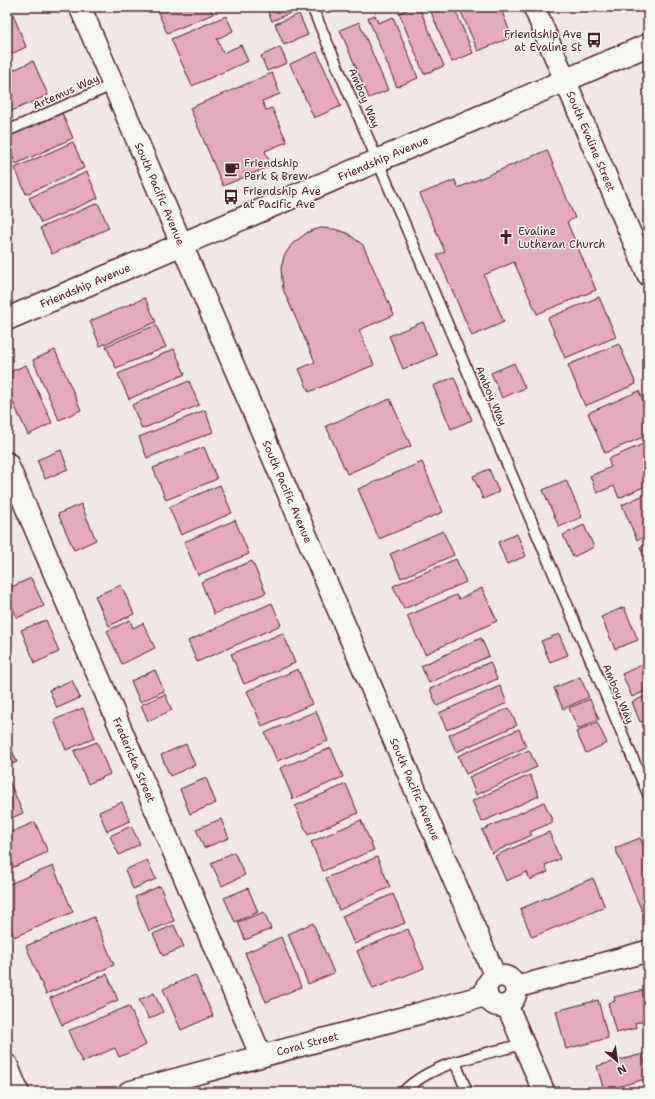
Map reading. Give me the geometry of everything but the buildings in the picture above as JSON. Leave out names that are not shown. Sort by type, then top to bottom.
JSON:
[{"type":"street","name":"South Pacific Avenue","points":[[80,7],[112,85],[182,243],[495,976]]},
{"type":"street","name":"South Evaline Street","points":[[534,7],[648,275]]},
{"type":"street","name":"Friendship Avenue","points":[[7,319],[648,45]]},
{"type":"street","name":"Fredericka Street","points":[[7,463],[261,1056]]},
{"type":"street","points":[[544,1092],[524,1044],[512,996],[511,978],[506,976],[495,976],[486,986],[487,995],[493,1004],[497,1006],[512,996],[648,951]]},
{"type":"street","name":"Coral Street","points":[[129,1092],[487,995]]},
{"type":"street","points":[[7,1065],[18,1092]]},
{"type":"lane","name":"Amboy Way","points":[[312,7],[648,794]]},
{"type":"lane","name":"Artemus Way","points":[[7,131],[112,85]]},
{"type":"lane","points":[[404,1092],[413,1082],[455,1062],[524,1044]]},
{"type":"lane","points":[[455,1062],[467,1092]]},
{"type":"place","name":"Friendship Ave at Evaline St","points":[[594,40]]},
{"type":"place","name":"Friendship Perk & Brew","points":[[232,169]]},
{"type":"place","name":"Friendship Ave at Pacific Ave","points":[[231,197]]},
{"type":"place","name":"Evaline Lutheran Church","points":[[506,237]]}]
